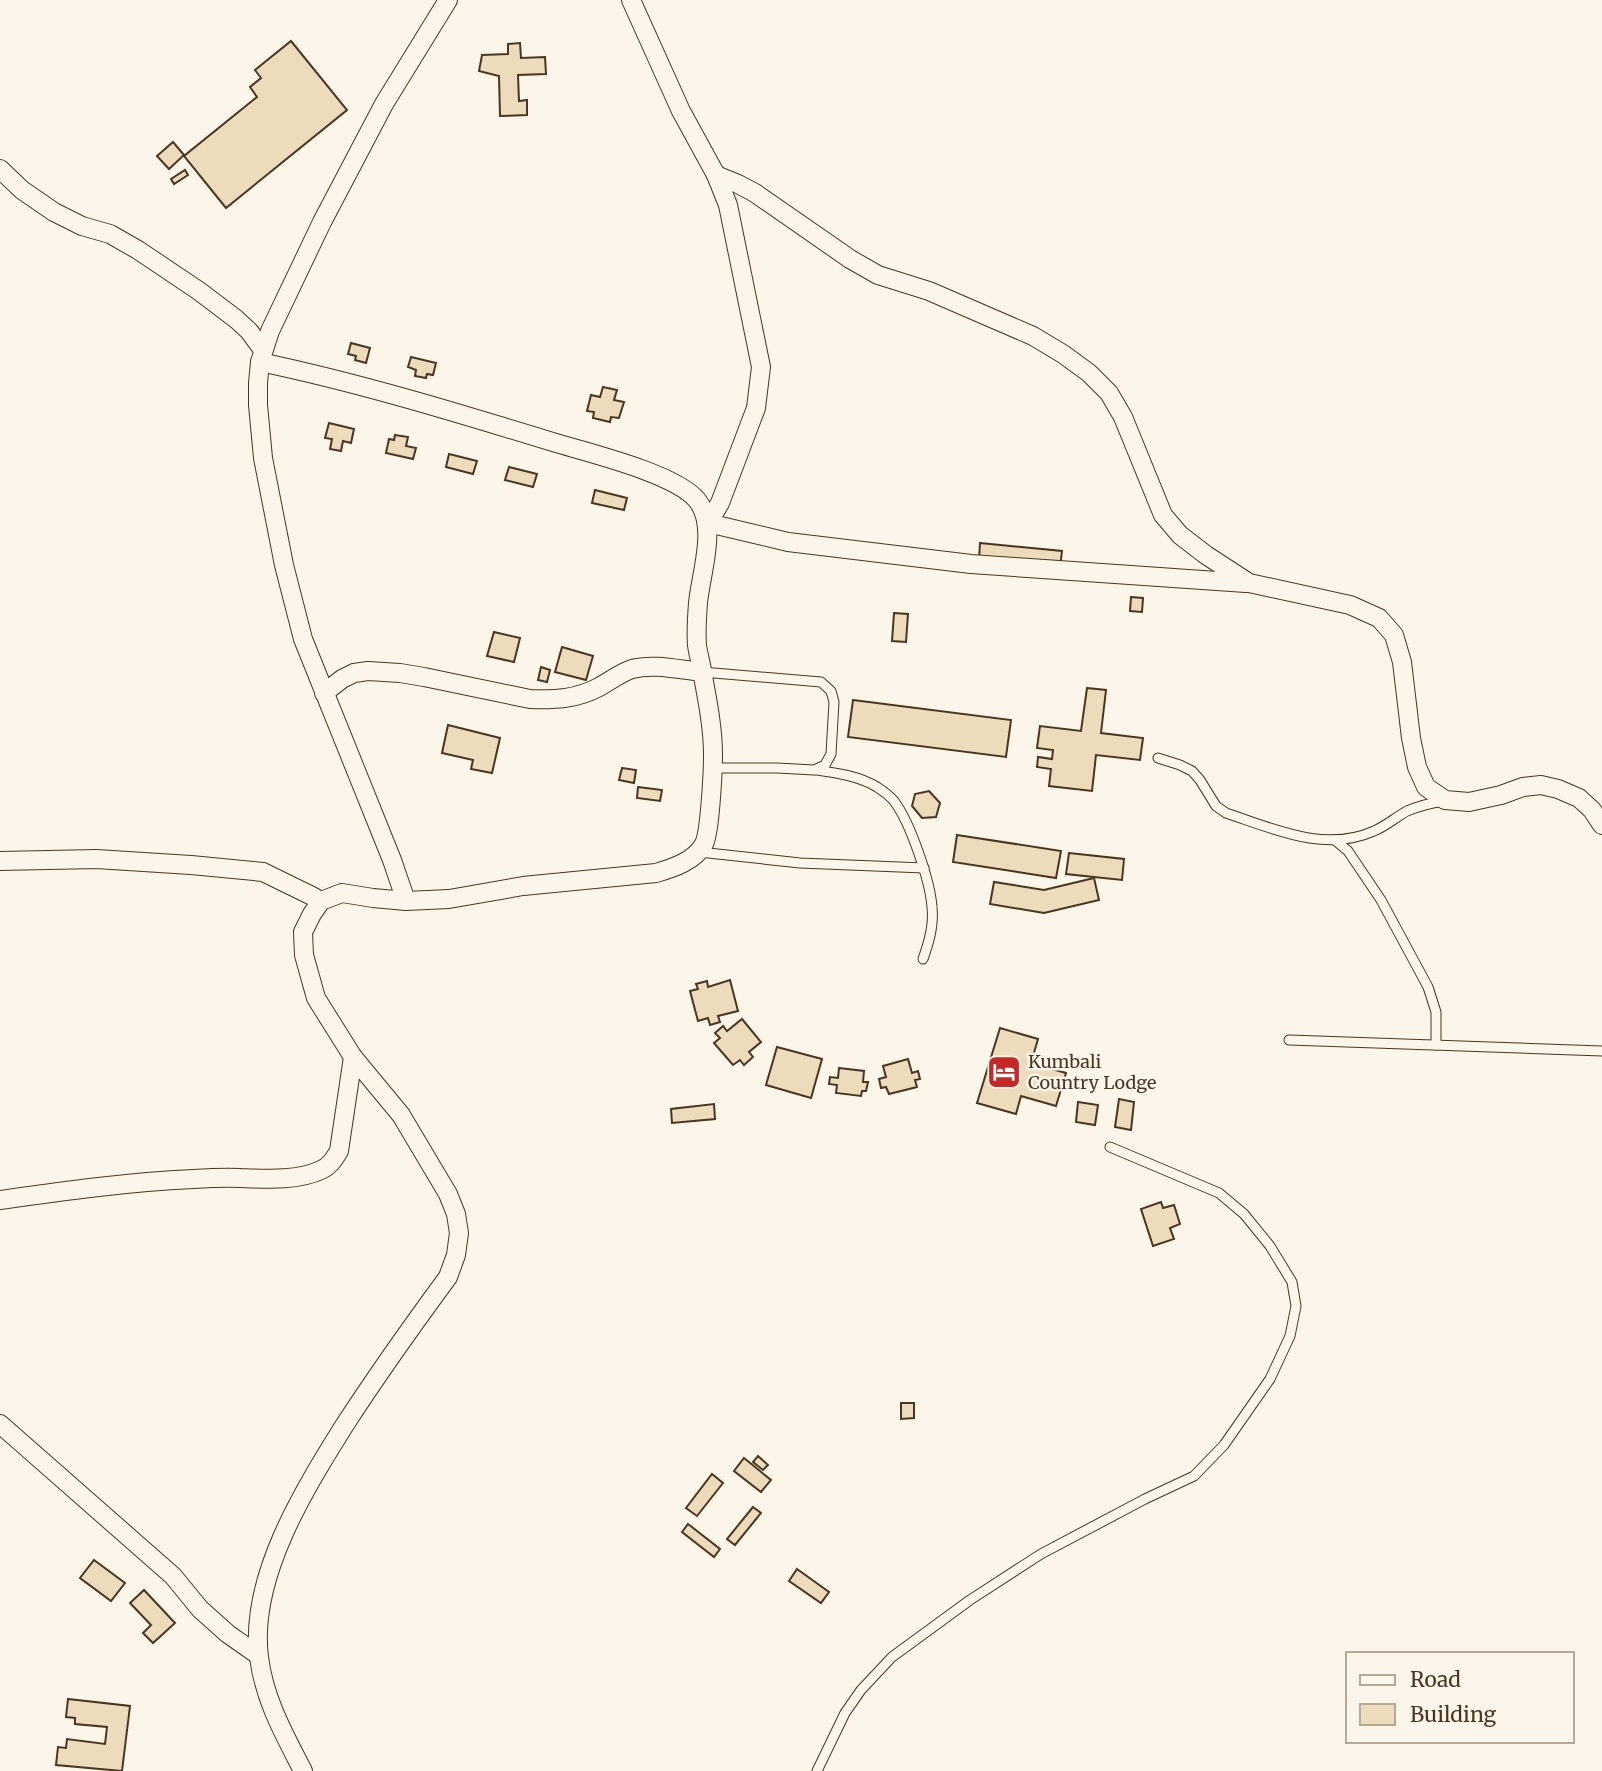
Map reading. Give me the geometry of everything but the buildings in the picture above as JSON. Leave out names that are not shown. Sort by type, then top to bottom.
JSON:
[{"type":"street","points":[[406,901],[393,860],[303,639],[284,565],[263,458],[258,383],[262,356],[270,331],[306,257],[384,104],[448,0]]},
{"type":"street","points":[[303,1771],[272,1709],[258,1655],[261,1605],[269,1574],[289,1523],[312,1476],[360,1402],[448,1277],[456,1255],[459,1233],[456,1214],[448,1194],[401,1115],[353,1057],[316,998],[304,955],[303,932],[321,901],[342,893],[406,901],[656,873],[677,867],[698,852],[705,842],[713,752],[697,644],[698,602],[705,565],[708,523],[720,503],[756,408],[761,367],[728,205],[716,175],[681,111],[631,0]]},
{"type":"street","points":[[0,169],[22,190],[54,212],[82,226],[110,234],[199,290],[249,331],[262,356],[303,371],[430,404],[671,481],[697,500],[708,523]]},
{"type":"street","points":[[716,175],[755,193],[850,259],[878,275],[929,291],[1033,336],[1089,373],[1109,393],[1123,417],[1163,515],[1180,535],[1249,583]]},
{"type":"street","points":[[708,523],[788,542],[971,564],[1249,583],[1350,605],[1379,618],[1394,635],[1402,662],[1410,738],[1417,767],[1426,787],[1445,800],[1469,802],[1523,787],[1541,785],[1579,798],[1592,810],[1602,825]]},
{"type":"street","points":[[324,693],[342,679],[354,673],[368,671],[400,673],[530,699],[569,698],[586,694],[631,669],[660,667],[702,671]]},
{"type":"street","points":[[0,860],[96,859],[263,872],[321,901]]},
{"type":"street","points":[[0,1199],[114,1185],[192,1179],[270,1180],[321,1170],[332,1163],[339,1151],[353,1057]]},
{"type":"street","points":[[0,1424],[173,1576],[200,1609],[228,1634],[258,1655]]},
{"type":"lane","points":[[702,671],[821,682],[831,691],[834,702],[831,754],[825,765],[814,770]]},
{"type":"lane","points":[[1158,758],[1192,771],[1216,806],[1226,813],[1311,839],[1357,837],[1406,812],[1445,800]]},
{"type":"lane","points":[[712,768],[777,768],[851,775],[877,787],[893,800],[904,817],[924,868],[932,907],[931,938],[923,959]]},
{"type":"lane","points":[[1335,840],[1348,851],[1381,900],[1429,987],[1436,1012],[1436,1045]]},
{"type":"lane","points":[[698,852],[800,863],[924,868]]},
{"type":"lane","points":[[1289,1040],[1602,1051]]},
{"type":"lane","points":[[817,1771],[845,1713],[861,1690],[892,1657],[970,1600],[1041,1554],[1194,1476],[1224,1445],[1270,1379],[1290,1336],[1296,1306],[1292,1282],[1270,1246],[1244,1214],[1219,1193],[1110,1147]]},
{"type":"place","name":"Kumbali Country Lodge","points":[[1004,1072]]}]
